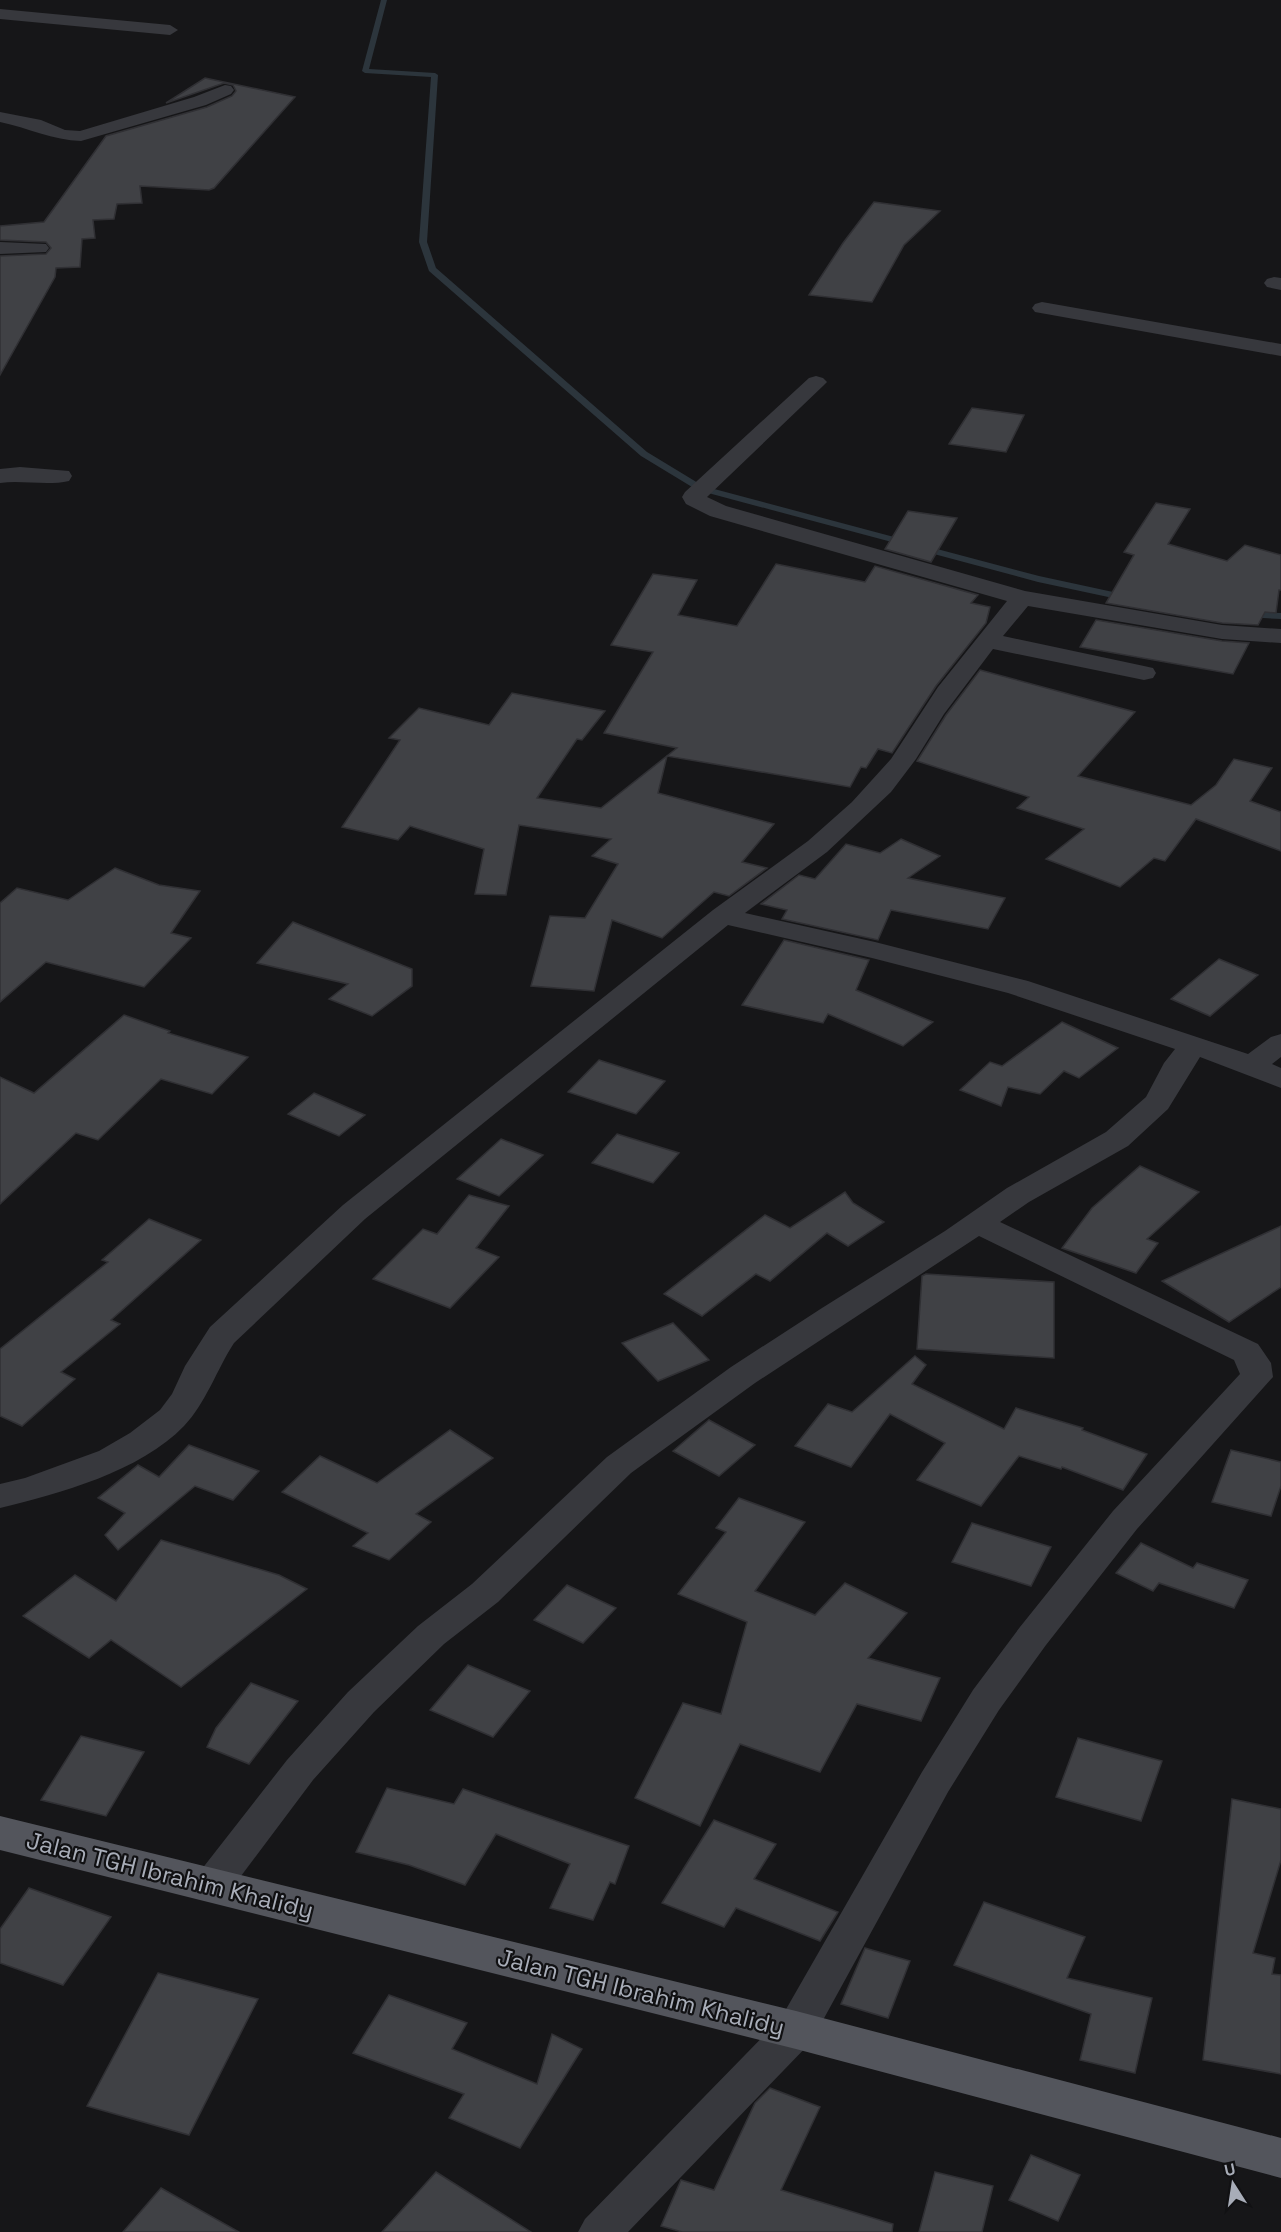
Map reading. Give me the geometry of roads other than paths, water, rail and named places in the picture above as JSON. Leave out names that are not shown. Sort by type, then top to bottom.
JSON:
[{"type":"main road","name":"Jalan TGH Ibrahim Khalidy","points":[[0,1833],[796,2030],[1281,2158]]},
{"type":"street","points":[[0,14],[170,30]]},
{"type":"street","points":[[0,117],[44,127],[62,135],[81,136],[200,101],[225,90]]},
{"type":"street","points":[[0,248],[39,248]]},
{"type":"street","points":[[1042,308],[1281,350]]},
{"type":"street","points":[[816,382],[700,490],[699,504],[718,512],[1022,598],[1214,631],[1281,636]]},
{"type":"street","points":[[0,476],[20,474],[61,476]]},
{"type":"street","points":[[0,1496],[33,1488],[111,1459],[142,1441],[172,1418],[187,1398],[202,1366],[222,1335],[354,1212],[723,915],[785,871],[865,803],[900,764],[923,726],[987,640],[1022,598]]},
{"type":"street","points":[[987,640],[1144,673]]},
{"type":"street","points":[[723,915],[1018,987],[1252,1065],[1281,1079]]},
{"type":"street","points":[[1252,1065],[1281,1043]]},
{"type":"street","points":[[212,1885],[300,1770],[361,1702],[431,1635],[485,1593],[619,1465],[761,1363],[1018,1195],[1117,1139],[1157,1103],[1168,1088],[1179,1063],[1193,1047]]},
{"type":"street","points":[[600,2232],[796,2030],[935,1782],[987,1700],[1033,1636],[1125,1520],[1256,1377],[1255,1366],[1250,1356],[1232,1345],[977,1223]]},
{"type":"waterway","points":[[384,0],[365,71],[435,75],[423,242],[432,269],[644,454],[700,488],[906,543]]},
{"type":"waterway","points":[[922,548],[1038,579],[1127,598]]},
{"type":"waterway","points":[[1248,615],[1281,616]]}]
